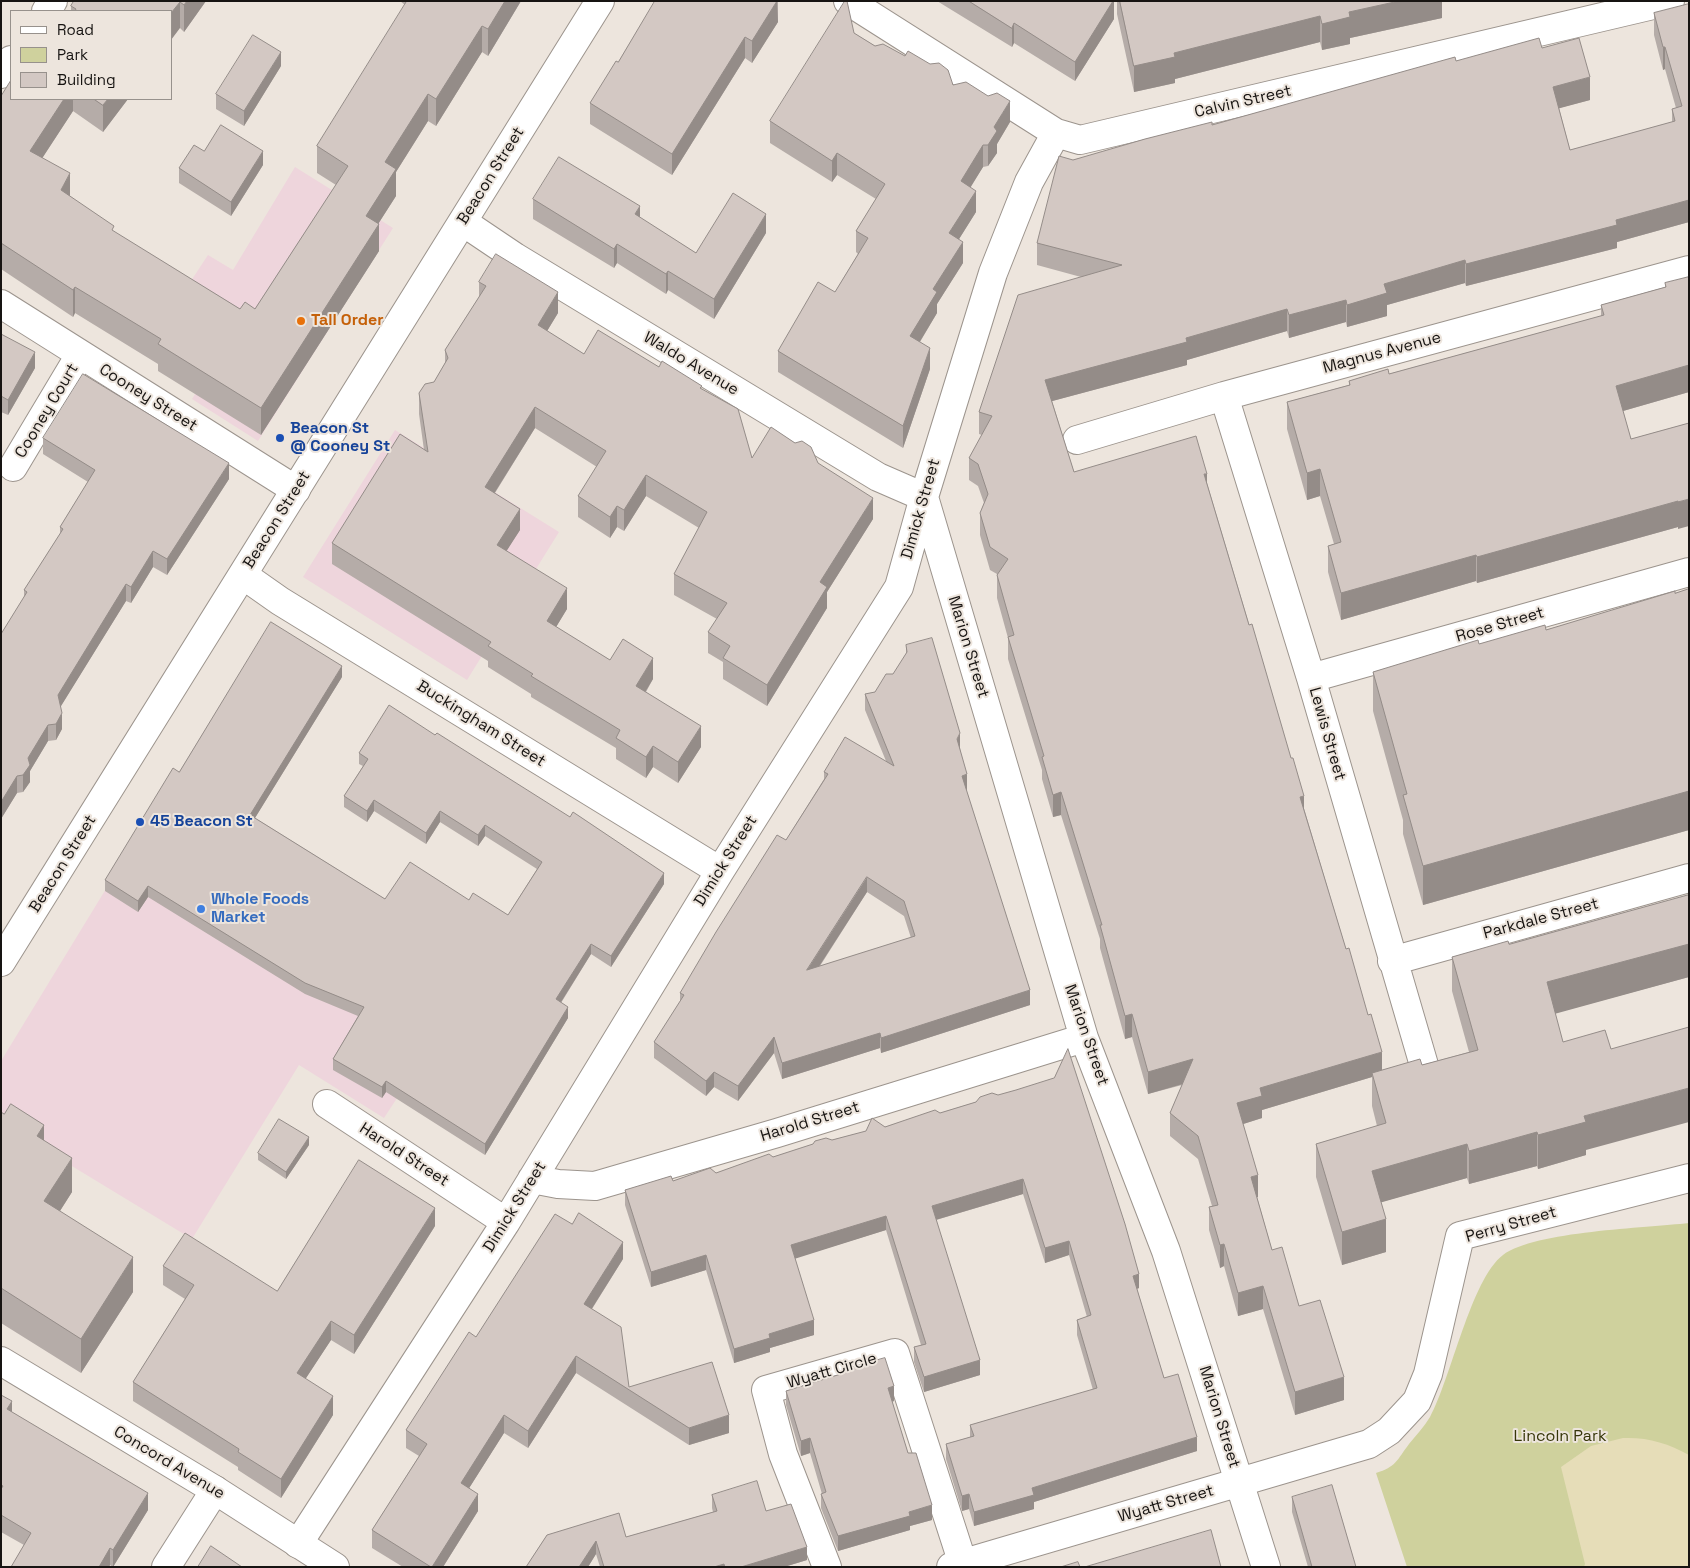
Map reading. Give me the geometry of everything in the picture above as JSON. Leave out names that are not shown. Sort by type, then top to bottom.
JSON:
[{"type":"street","name":"Beacon Street","points":[[1,962],[600,1]]},
{"type":"street","name":"Calvin Street","points":[[848,1],[1056,132],[1080,140],[1670,1]]},
{"type":"street","points":[[1,74],[10,61]]},
{"type":"street","name":"Dimick Street","points":[[298,1544],[506,1222],[720,871],[899,588],[924,497],[993,273],[1028,182],[1056,132]]},
{"type":"street","name":"Waldo Avenue","points":[[463,222],[515,257],[878,477],[924,497]]},
{"type":"street","name":"Magnus Avenue","points":[[1077,440],[1224,396],[1689,270]]},
{"type":"street","name":"Cooney Street","points":[[1,304],[296,490]]},
{"type":"street","name":"Cooney Court","points":[[13,467],[80,355]]},
{"type":"street","name":"Lewis Street","points":[[1224,396],[1311,678],[1392,961],[1426,1072]]},
{"type":"street","name":"Marion Street","points":[[924,497],[1084,1038],[1166,1251],[1266,1567]]},
{"type":"street","name":"Rose Street","points":[[1311,678],[1689,572]]},
{"type":"street","name":"Buckingham Street","points":[[243,575],[289,606],[720,871]]},
{"type":"street","name":"Parkdale Street","points":[[1392,961],[1689,878]]},
{"type":"street","name":"Harold Street","points":[[532,1179],[558,1184],[595,1186],[786,1130],[1084,1038]]},
{"type":"street","name":"Harold Street","points":[[327,1104],[506,1222]]},
{"type":"street","name":"Perry Street","points":[[1402,1418],[1417,1401],[1428,1374],[1460,1236],[1689,1178]]},
{"type":"street","name":"Wyatt Circle","points":[[827,1567],[783,1454],[766,1390],[895,1352],[960,1566]]},
{"type":"street","name":"Concord Avenue","points":[[1,1361],[215,1490],[336,1567]]},
{"type":"street","name":"Wyatt Street","points":[[960,1566],[1369,1444],[1389,1431],[1402,1418]]},
{"type":"street","points":[[166,1567],[215,1490]]},
{"type":"shaded area","points":[[295,167],[393,228],[258,441],[192,399],[239,324],[185,290],[208,255],[233,270]]},
{"type":"shaded area","points":[[395,430],[559,532],[467,680],[303,577]]},
{"type":"shaded area","points":[[173,779],[483,967],[384,1118],[299,1065],[192,1239],[1,1123],[1,1061]]},
{"type":"green space","name":"Lincoln Park","points":[[1689,1223],[1689,1567],[1407,1567],[1376,1473],[1396,1462],[1430,1417],[1438,1400],[1471,1307],[1492,1267],[1503,1255],[1518,1247],[1540,1241],[1592,1232]]},
{"type":"sand","points":[[1623,1438],[1657,1442],[1689,1455],[1689,1567],[1584,1567],[1585,1564],[1561,1467],[1591,1446]]},
{"type":"building","points":[[74,1],[187,1],[184,5],[180,2],[172,12],[172,10],[76,10],[71,6]]},
{"type":"building","points":[[407,1],[505,1],[488,29],[482,26],[436,99],[428,94],[385,162],[396,169],[366,216],[379,224],[261,408],[158,344],[161,339],[75,287],[73,290],[1,243],[1,96],[10,82],[10,100],[63,100],[30,151],[70,173],[61,190],[114,226],[112,230],[240,309],[245,302],[255,309],[348,166],[317,146]]},
{"type":"building","points":[[655,1],[777,1],[752,41],[745,37],[672,154],[590,103],[616,61],[618,62]]},
{"type":"building","points":[[845,1],[847,1],[854,33],[875,46],[883,44],[905,56],[908,51],[930,64],[939,63],[948,70],[953,85],[966,82],[988,96],[997,93],[1010,101],[994,127],[997,131],[988,145],[983,145],[961,181],[976,191],[949,233],[963,242],[933,289],[937,292],[910,336],[930,348],[903,426],[778,351],[818,282],[835,292],[868,238],[856,231],[885,184],[837,153],[832,161],[770,121]]},
{"type":"building","points":[[969,1],[1113,1],[1075,62],[1014,23],[1012,28]]},
{"type":"building","points":[[1120,1],[1399,1],[1349,12],[1350,17],[1322,24],[1320,16],[1174,53],[1175,57],[1134,66]]},
{"type":"building","points":[[1689,4],[1689,200],[1616,220],[1617,225],[1466,264],[1465,260],[1384,284],[1387,293],[1347,305],[1346,300],[1289,315],[1287,309],[1186,338],[1187,342],[1045,380],[1074,472],[1196,436],[1207,474],[1204,474],[1249,625],[1252,624],[1304,796],[1300,797],[1346,949],[1349,948],[1368,1015],[1371,1014],[1382,1052],[1260,1088],[1262,1096],[1237,1103],[1258,1175],[1251,1177],[1272,1250],[1282,1247],[1299,1306],[1320,1300],[1344,1377],[1295,1392],[1263,1286],[1238,1293],[1224,1244],[1220,1245],[1209,1207],[1218,1205],[1198,1136],[1170,1113],[1193,1059],[1148,1072],[1132,1014],[1125,1016],[1100,925],[1102,925],[1061,792],[1053,795],[1042,757],[1044,756],[1008,637],[1014,635],[997,575],[1008,559],[990,547],[980,513],[988,494],[978,464],[969,458],[992,416],[979,412],[1018,295],[1122,265],[1037,243],[1059,156],[1073,160],[1212,122],[1212,125],[1455,57],[1456,61],[1539,38],[1542,48],[1579,38],[1590,77],[1553,87],[1570,150],[1675,121],[1672,109],[1682,106],[1654,13]]},
{"type":"building","points":[[253,35],[281,52],[244,111],[216,94]]},
{"type":"building","points":[[96,100],[107,100],[103,105]]},
{"type":"building","points":[[221,125],[263,151],[231,202],[179,168],[194,145],[204,151]]},
{"type":"building","points":[[559,157],[640,206],[635,214],[696,253],[733,193],[766,214],[714,299],[668,271],[666,274],[617,244],[614,249],[533,199]]},
{"type":"building","points":[[496,254],[558,292],[538,325],[584,354],[598,330],[659,367],[662,361],[702,386],[700,388],[738,409],[752,458],[771,427],[795,443],[802,441],[811,447],[818,463],[873,498],[820,582],[827,587],[767,685],[723,658],[730,646],[708,632],[727,603],[674,574],[707,512],[646,475],[624,510],[617,506],[610,517],[578,496],[606,451],[535,407],[485,487],[520,509],[497,545],[567,588],[547,621],[610,660],[623,639],[653,658],[636,686],[701,726],[678,762],[653,746],[646,757],[616,738],[620,730],[531,676],[533,674],[488,646],[491,642],[332,543],[400,434],[428,452],[419,393],[425,384],[434,382],[448,358],[445,350],[486,286],[479,282]]},
{"type":"building","points":[[1689,277],[1689,365],[1616,386],[1631,439],[1689,423],[1689,499],[1341,593],[1328,546],[1341,542],[1320,469],[1307,473],[1287,402],[1350,385],[1349,381],[1388,369],[1389,374],[1604,315],[1601,305],[1666,287],[1665,283]]},
{"type":"building","points":[[1,334],[35,352],[8,400],[1,396]]},
{"type":"building","points":[[83,374],[229,463],[167,559],[153,551],[131,587],[126,584],[58,695],[62,713],[56,724],[48,725],[28,758],[30,765],[23,775],[17,776],[1,802],[1,634],[27,592],[24,590],[63,529],[60,527],[95,470],[43,438]]},
{"type":"building","points":[[1689,589],[1689,791],[1423,866],[1403,795],[1407,794],[1373,672],[1478,640],[1479,644],[1545,625],[1546,630],[1675,591],[1675,593]]},
{"type":"building","points":[[271,622],[342,666],[250,815],[385,899],[410,862],[469,900],[473,893],[508,915],[542,862],[485,825],[478,835],[440,811],[426,833],[374,800],[367,811],[344,796],[368,759],[359,753],[389,705],[570,817],[573,812],[664,873],[611,956],[591,944],[556,999],[568,1007],[485,1144],[386,1081],[382,1087],[333,1059],[364,1007],[305,983],[148,886],[138,901],[105,880],[173,768],[179,772]]},
{"type":"building","points":[[932,638],[960,733],[957,739],[967,774],[962,776],[1030,990],[881,1038],[880,1033],[782,1063],[774,1037],[738,1086],[714,1072],[706,1081],[654,1042],[684,995],[680,993],[716,932],[777,835],[786,840],[828,774],[824,772],[845,737],[894,766],[865,694],[875,692],[886,674],[893,674],[907,652],[906,645]],"holes":[[[867,877],[904,901],[915,936],[807,970]]]},
{"type":"building","points":[[1689,895],[1689,944],[1547,982],[1563,1042],[1605,1030],[1611,1049],[1689,1027],[1689,1088],[1584,1116],[1586,1122],[1538,1135],[1537,1132],[1469,1151],[1467,1144],[1372,1171],[1386,1219],[1342,1232],[1316,1144],[1386,1123],[1372,1073],[1420,1059],[1422,1065],[1478,1050],[1452,957],[1508,941],[1509,944]]},
{"type":"building","points":[[1068,1049],[1125,1224],[1139,1274],[1133,1276],[1164,1378],[1178,1374],[1197,1437],[1032,1488],[1034,1495],[974,1512],[969,1494],[962,1496],[946,1444],[974,1436],[970,1425],[1097,1388],[1077,1320],[1091,1315],[1069,1241],[1045,1248],[1023,1179],[932,1206],[980,1360],[924,1377],[914,1347],[926,1344],[886,1216],[791,1245],[814,1320],[769,1334],[770,1338],[734,1349],[706,1255],[651,1272],[625,1190],[671,1176],[673,1181],[710,1168],[716,1173],[769,1154],[773,1157],[813,1144],[815,1141],[826,1138],[832,1140],[866,1131],[872,1118],[885,1127],[935,1110],[940,1113],[976,1102],[980,1097],[992,1093],[998,1095],[1054,1078]]},
{"type":"building","points":[[11,1104],[44,1125],[37,1136],[72,1158],[44,1201],[133,1257],[81,1339],[1,1288],[1,1112],[4,1114]]},
{"type":"building","points":[[279,1119],[309,1137],[286,1172],[258,1153]]},
{"type":"building","points":[[359,1160],[435,1208],[354,1335],[331,1321],[297,1373],[333,1396],[281,1479],[238,1452],[239,1449],[133,1382],[194,1285],[163,1266],[185,1233],[277,1291]]},
{"type":"building","points":[[579,1213],[623,1242],[584,1304],[621,1327],[629,1387],[712,1362],[729,1415],[689,1428],[576,1356],[528,1431],[504,1415],[461,1483],[478,1494],[431,1567],[372,1530],[427,1444],[406,1430],[469,1332],[476,1337],[555,1214],[572,1224]]},
{"type":"building","points":[[885,1358],[894,1386],[888,1388],[908,1453],[916,1453],[932,1505],[909,1512],[910,1516],[838,1536],[821,1494],[826,1492],[810,1438],[801,1441],[786,1391],[844,1373],[843,1370]]},
{"type":"building","points":[[1,1395],[12,1401],[7,1409],[148,1493],[113,1550],[110,1548],[99,1567],[11,1567],[31,1533],[1,1515],[1,1489],[3,1486],[1,1485]]},
{"type":"building","points":[[757,1481],[766,1511],[791,1504],[807,1547],[741,1567],[725,1567],[724,1564],[714,1567],[604,1567],[596,1541],[579,1567],[526,1567],[547,1535],[619,1513],[626,1537],[717,1511],[712,1495]]},
{"type":"building","points":[[1332,1485],[1356,1567],[1312,1567],[1292,1497]]},
{"type":"building","points":[[1211,1530],[1221,1567],[1085,1567]]},
{"type":"building","points":[[211,1546],[242,1567],[198,1567]]},
{"type":"building","points":[[1078,1562],[1080,1567],[1061,1567]]},
{"type":"place","name":"Tall Order","points":[[301,321]]},
{"type":"place","name":"Beacon St @ Cooney St","points":[[280,438]]},
{"type":"place","name":"45 Beacon St","points":[[140,822]]},
{"type":"place","name":"Whole Foods Market","points":[[201,909]]}]
